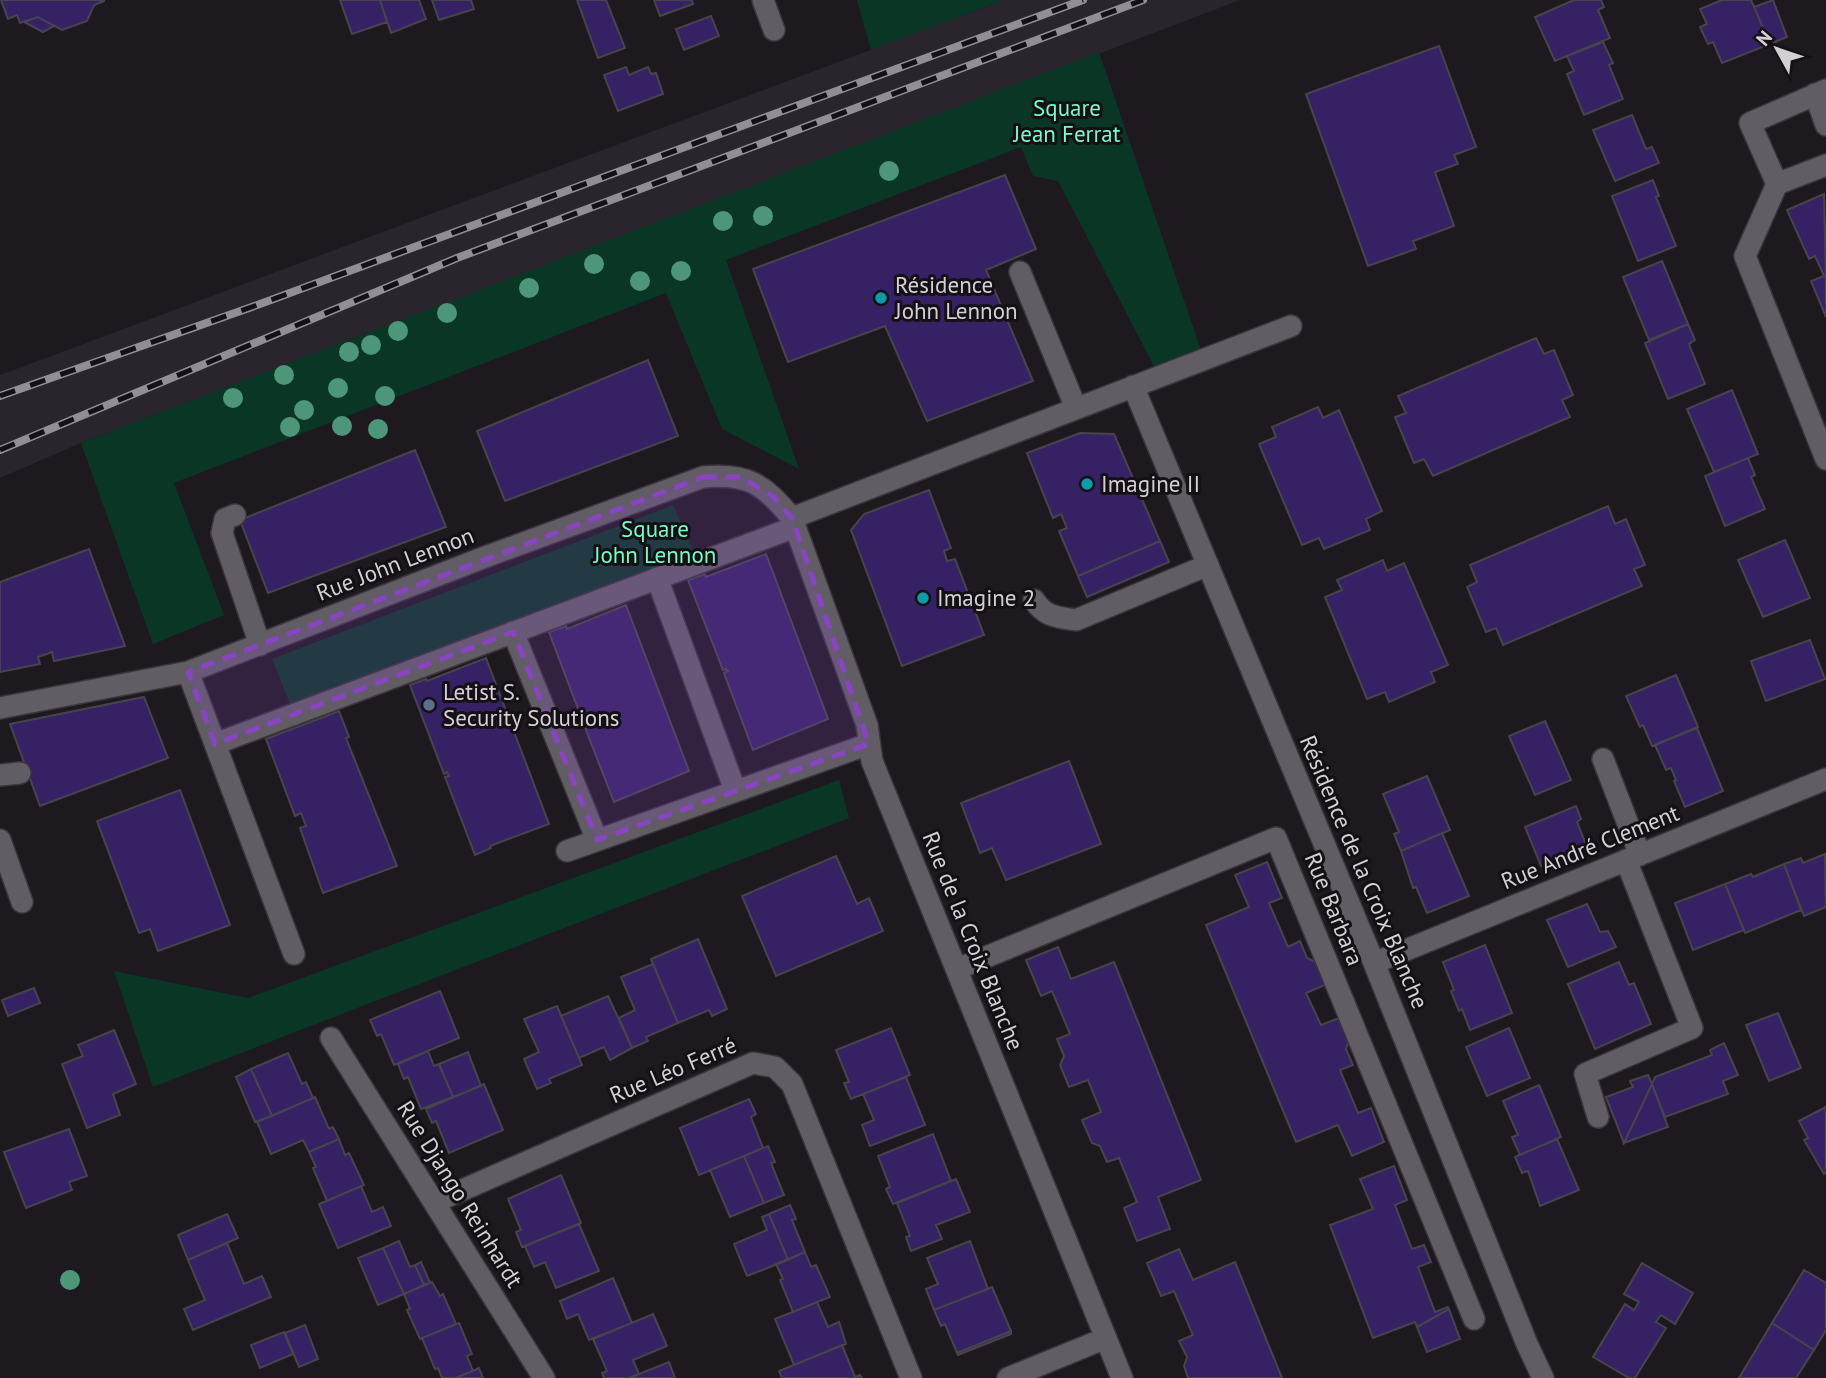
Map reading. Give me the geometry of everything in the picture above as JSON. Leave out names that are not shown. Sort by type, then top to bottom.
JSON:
[{"type":"street","points":[[763,0],[774,30]]},
{"type":"street","points":[[1777,184],[1750,122],[1820,92],[1826,125]]},
{"type":"street","points":[[1826,165],[1777,184],[1745,256],[1826,459]]},
{"type":"street","points":[[1020,272],[1076,408]]},
{"type":"street","points":[[215,744],[657,578],[1076,408],[1291,326]]},
{"type":"street","name":"Résidence de la Croix Blanche","points":[[1133,386],[1374,963],[1542,1378]]},
{"type":"street","name":"Rue John Lennon","points":[[0,708],[188,672],[485,557],[703,477],[740,477],[757,484],[773,496],[794,523]]},
{"type":"street","points":[[235,515],[225,519],[222,533],[260,645]]},
{"type":"street","name":"Rue de la Croix Blanche","points":[[794,523],[867,725],[872,761],[1122,1378]]},
{"type":"street","points":[[1034,600],[1041,610],[1057,617],[1076,620],[1208,565]]},
{"type":"street","points":[[657,578],[735,790]]},
{"type":"street","points":[[513,632],[597,840]]},
{"type":"street","points":[[188,672],[294,954]]},
{"type":"street","points":[[567,851],[869,744]]},
{"type":"street","points":[[1598,1117],[1585,1074],[1692,1028],[1633,858],[1603,759]]},
{"type":"street","name":"Rue André Clement","points":[[1374,963],[1826,779]]},
{"type":"street","name":"Rue Barbara","points":[[957,969],[1276,838],[1474,1319]]},
{"type":"street","points":[[0,839],[22,902]]},
{"type":"street","name":"Rue Django Reinhardt","points":[[331,1038],[544,1378]]},
{"type":"street","name":"Rue Léo Ferré","points":[[435,1202],[753,1063],[775,1067],[792,1084],[911,1378]]},
{"type":"street","points":[[1007,1378],[1106,1338]]},
{"type":"highlighted area","points":[[703,477],[740,477],[773,496],[792,518],[869,744],[597,840],[513,632],[215,744],[188,672]]},
{"type":"shaded area","points":[[1004,0],[1240,0],[81,443],[0,478],[0,375]]},
{"type":"green space","points":[[857,0],[1004,0],[871,50]]},
{"type":"green space","name":"Square Jean Ferrat","points":[[1099,52],[1204,359],[1159,376],[1058,181],[1033,176],[1021,147],[726,260],[799,469],[722,429],[666,293],[174,483],[224,615],[153,644],[81,443]]},
{"type":"green space","name":"Square John Lennon","points":[[673,505],[696,557],[292,709],[272,659]]},
{"type":"green space","points":[[839,780],[849,818],[153,1087],[114,971],[248,998]]},
{"type":"building","points":[[1,0],[104,1],[94,5],[87,21],[62,30],[38,17],[20,23],[17,15],[8,19]]},
{"type":"building","points":[[340,0],[380,0],[387,22],[352,34]]},
{"type":"building","points":[[380,0],[419,0],[426,19],[391,33]]},
{"type":"building","points":[[432,0],[471,0],[474,9],[439,20]]},
{"type":"building","points":[[577,0],[606,0],[625,48],[598,58]]},
{"type":"building","points":[[654,0],[692,0],[693,4],[660,16]]},
{"type":"building","points":[[1574,0],[1601,0],[1604,7],[1598,10],[1610,38],[1555,61],[1535,17]]},
{"type":"building","points":[[1722,0],[1751,0],[1770,44],[1722,63],[1713,42],[1708,44],[1700,27],[1707,24],[1700,9]]},
{"type":"building","points":[[1773,0],[1787,37],[1770,44],[1754,7]]},
{"type":"building","points":[[711,16],[719,36],[684,50],[676,29]]},
{"type":"building","points":[[38,17],[54,26],[43,32],[24,22]]},
{"type":"building","points":[[1603,42],[1613,63],[1609,65],[1623,99],[1584,115],[1567,74],[1574,71],[1567,56]]},
{"type":"building","points":[[1439,46],[1476,147],[1454,155],[1458,164],[1435,172],[1454,226],[1413,241],[1416,249],[1368,266],[1306,94]]},
{"type":"building","points":[[626,67],[629,75],[648,67],[651,74],[656,73],[663,94],[618,111],[604,75]]},
{"type":"building","points":[[1632,115],[1646,149],[1652,147],[1659,163],[1615,181],[1593,130]]},
{"type":"building","name":"Résidence John Lennon","points":[[1005,175],[1036,249],[986,270],[1033,381],[927,421],[885,326],[788,362],[753,269]]},
{"type":"building","points":[[1653,180],[1659,196],[1656,197],[1676,246],[1638,261],[1612,196]]},
{"type":"building","points":[[1824,194],[1824,276],[1815,256],[1809,259],[1787,210]]},
{"type":"building","points":[[1662,261],[1688,324],[1649,340],[1623,277]]},
{"type":"building","points":[[1826,275],[1826,317],[1811,281]]},
{"type":"building","points":[[1688,324],[1695,340],[1689,344],[1705,384],[1668,399],[1645,343]]},
{"type":"building","points":[[1536,338],[1544,354],[1554,350],[1573,395],[1562,400],[1570,417],[1433,476],[1424,459],[1414,463],[1395,417],[1406,413],[1398,396]]},
{"type":"building","points":[[648,360],[678,436],[505,501],[477,431]]},
{"type":"building","points":[[1732,390],[1758,454],[1714,472],[1687,409]]},
{"type":"building","points":[[1318,407],[1323,418],[1339,410],[1382,511],[1366,519],[1370,530],[1324,549],[1319,538],[1302,545],[1259,444],[1276,437],[1272,427]]},
{"type":"building","name":"Imagine II","points":[[1080,433],[1114,434],[1160,541],[1078,576],[1059,531],[1067,528],[1061,514],[1053,518],[1027,453]]},
{"type":"building","points":[[415,450],[446,527],[268,593],[240,520]]},
{"type":"building","points":[[1748,458],[1755,475],[1751,477],[1765,509],[1725,526],[1705,476]]},
{"type":"building","name":"Imagine 2","points":[[929,490],[951,548],[944,551],[947,561],[955,559],[984,635],[902,666],[851,530],[864,514]]},
{"type":"building","points":[[1608,506],[1615,524],[1626,519],[1645,565],[1634,569],[1642,586],[1503,645],[1496,628],[1486,632],[1467,587],[1477,582],[1470,565]]},
{"type":"building","points":[[1785,540],[1810,598],[1763,617],[1738,560]]},
{"type":"building","points":[[1160,541],[1169,562],[1087,597],[1078,576]]},
{"type":"building","points":[[89,549],[125,646],[54,661],[52,652],[38,657],[40,664],[0,672],[0,582]]},
{"type":"building","points":[[766,554],[828,719],[753,750],[724,673],[728,671],[723,670],[688,580],[705,574],[706,577]]},
{"type":"building","points":[[1383,560],[1387,571],[1404,563],[1448,665],[1431,672],[1435,682],[1389,702],[1385,692],[1367,699],[1325,597],[1342,590],[1337,580]]},
{"type":"building","points":[[626,605],[689,771],[614,802],[584,725],[588,723],[587,720],[583,722],[549,632],[566,626],[567,629]]},
{"type":"building","points":[[1810,640],[1825,679],[1766,701],[1751,661]]},
{"type":"building","points":[[486,658],[549,824],[490,846],[491,848],[475,855],[445,777],[449,776],[447,772],[444,774],[410,685]]},
{"type":"building","points":[[1676,675],[1698,727],[1652,746],[1626,696]]},
{"type":"building","points":[[144,697],[168,758],[40,806],[10,724]]},
{"type":"building","points":[[339,711],[349,737],[346,738],[397,866],[323,893],[300,828],[306,826],[301,813],[295,816],[266,739]]},
{"type":"building","points":[[1545,721],[1571,780],[1535,795],[1509,736]]},
{"type":"building","points":[[1697,728],[1723,791],[1685,807],[1671,768],[1666,770],[1655,745]]},
{"type":"building","points":[[1069,761],[1101,844],[1006,880],[992,848],[980,853],[961,803]]},
{"type":"building","points":[[1427,776],[1450,830],[1401,851],[1394,834],[1399,832],[1383,794]]},
{"type":"building","points":[[180,790],[230,925],[158,951],[150,929],[139,933],[97,821]]},
{"type":"building","points":[[1576,806],[1581,819],[1577,822],[1587,847],[1541,866],[1525,827]]},
{"type":"building","points":[[1442,833],[1469,896],[1427,913],[1416,887],[1413,888],[1401,851]]},
{"type":"building","points":[[1825,854],[1826,907],[1804,916],[1784,864],[1801,858],[1803,863]]},
{"type":"building","points":[[836,856],[857,904],[869,898],[883,931],[776,976],[742,896]]},
{"type":"building","points":[[1267,862],[1282,898],[1269,903],[1288,947],[1300,941],[1307,958],[1316,962],[1325,985],[1306,993],[1321,1025],[1339,1018],[1349,1040],[1346,1049],[1353,1065],[1340,1070],[1358,1113],[1371,1108],[1384,1142],[1352,1156],[1338,1125],[1296,1142],[1206,925],[1249,907],[1235,875]]},
{"type":"building","points":[[1784,864],[1801,910],[1745,933],[1725,884],[1751,874],[1753,877]]},
{"type":"building","points":[[1725,884],[1744,930],[1693,950],[1675,903]]},
{"type":"building","points":[[1587,904],[1600,932],[1608,931],[1616,947],[1568,967],[1547,920]]},
{"type":"building","points":[[698,939],[727,1009],[712,1016],[709,1010],[678,1023],[651,959]]},
{"type":"building","points":[[1485,945],[1512,1013],[1470,1030],[1451,991],[1454,990],[1443,962]]},
{"type":"building","points":[[1058,947],[1071,979],[1114,962],[1201,1180],[1158,1197],[1170,1229],[1137,1241],[1124,1208],[1137,1202],[1119,1158],[1107,1162],[1100,1146],[1092,1143],[1082,1120],[1101,1112],[1088,1080],[1069,1087],[1060,1065],[1064,1056],[1057,1039],[1070,1034],[1052,991],[1041,996],[1026,960]]},
{"type":"building","points":[[1619,962],[1629,985],[1634,983],[1651,1024],[1595,1049],[1568,984]]},
{"type":"building","points":[[653,964],[678,1023],[646,1037],[648,1041],[632,1048],[619,1018],[635,1010],[621,977]]},
{"type":"building","points":[[34,988],[40,1003],[8,1016],[2,1000]]},
{"type":"building","points":[[440,991],[459,1038],[394,1065],[381,1034],[377,1036],[370,1020]]},
{"type":"building","points":[[608,996],[632,1048],[610,1060],[604,1047],[579,1058],[561,1016]]},
{"type":"building","points":[[557,1006],[582,1065],[549,1079],[551,1083],[537,1089],[524,1059],[539,1052],[524,1019]]},
{"type":"building","points":[[1778,1013],[1801,1068],[1769,1081],[1746,1025]]},
{"type":"building","points":[[891,1028],[910,1075],[851,1099],[844,1083],[849,1082],[836,1050]]},
{"type":"building","points":[[1509,1028],[1530,1078],[1487,1096],[1466,1047]]},
{"type":"building","points":[[114,1030],[136,1084],[113,1094],[120,1115],[87,1128],[62,1064],[83,1056],[78,1045]]},
{"type":"building","points":[[1724,1043],[1738,1075],[1723,1081],[1728,1094],[1665,1117],[1652,1084],[1655,1077],[1712,1055],[1710,1050]]},
{"type":"building","points":[[428,1051],[434,1066],[439,1064],[453,1097],[421,1109],[408,1077],[404,1079],[398,1064]]},
{"type":"building","points":[[468,1052],[481,1086],[453,1097],[439,1064]]},
{"type":"building","points":[[288,1053],[302,1084],[306,1082],[313,1098],[272,1116],[251,1069]]},
{"type":"building","points":[[251,1069],[272,1116],[255,1122],[236,1077]]},
{"type":"building","points":[[1648,1075],[1652,1084],[1624,1143],[1606,1097],[1633,1087],[1630,1081]]},
{"type":"building","points":[[906,1077],[925,1125],[870,1146],[862,1125],[874,1120],[863,1094]]},
{"type":"building","points":[[484,1084],[503,1130],[449,1153],[436,1121],[432,1123],[426,1109]]},
{"type":"building","points":[[1652,1084],[1668,1127],[1624,1143]]},
{"type":"building","points":[[1539,1085],[1561,1137],[1520,1155],[1512,1137],[1518,1135],[1503,1101]]},
{"type":"building","points":[[315,1097],[329,1129],[333,1127],[339,1139],[309,1152],[303,1140],[271,1154],[257,1122]]},
{"type":"building","points":[[749,1099],[756,1114],[751,1117],[763,1148],[699,1175],[680,1128]]},
{"type":"building","points":[[1826,1107],[1824,1174],[1804,1140],[1808,1138],[1799,1121]]},
{"type":"building","points":[[69,1129],[87,1176],[69,1182],[72,1190],[26,1208],[4,1152]]},
{"type":"building","points":[[933,1134],[951,1181],[893,1204],[886,1189],[890,1187],[878,1156]]},
{"type":"building","points":[[339,1139],[345,1155],[349,1153],[364,1185],[327,1201],[309,1152]]},
{"type":"building","points":[[1557,1139],[1579,1190],[1540,1206],[1528,1171],[1522,1173],[1515,1157]]},
{"type":"building","points":[[768,1146],[775,1162],[771,1163],[784,1195],[764,1203],[744,1156]]},
{"type":"building","points":[[744,1156],[764,1203],[730,1217],[710,1170]]},
{"type":"building","points":[[1394,1166],[1407,1200],[1395,1205],[1412,1249],[1424,1245],[1431,1262],[1418,1267],[1435,1312],[1448,1307],[1449,1309],[1417,1327],[1415,1322],[1373,1338],[1330,1225],[1373,1209],[1360,1179]]},
{"type":"building","points":[[561,1175],[581,1223],[522,1247],[516,1232],[521,1230],[508,1199]]},
{"type":"building","points":[[956,1179],[970,1212],[936,1225],[942,1239],[911,1251],[906,1237],[910,1236],[897,1203]]},
{"type":"building","points":[[361,1186],[372,1212],[383,1207],[391,1226],[338,1248],[319,1204]]},
{"type":"building","points":[[790,1205],[796,1219],[792,1220],[805,1252],[788,1260],[769,1214]]},
{"type":"building","points":[[227,1214],[238,1238],[188,1260],[178,1235]]},
{"type":"building","points":[[769,1214],[788,1260],[747,1276],[734,1244],[767,1230],[762,1217]]},
{"type":"building","points":[[579,1224],[599,1271],[556,1288],[545,1262],[534,1267],[525,1246]]},
{"type":"building","points":[[399,1241],[410,1267],[415,1265],[424,1285],[404,1294],[383,1248]]},
{"type":"building","points":[[970,1241],[988,1289],[934,1310],[926,1289],[938,1284],[927,1258]]},
{"type":"building","points":[[227,1243],[244,1284],[262,1276],[271,1297],[193,1330],[184,1309],[205,1300],[188,1260]]},
{"type":"building","points":[[383,1248],[404,1294],[378,1305],[358,1258]]},
{"type":"building","points":[[1179,1249],[1193,1280],[1235,1262],[1282,1378],[1188,1378],[1184,1366],[1187,1357],[1179,1341],[1193,1335],[1174,1291],[1161,1296],[1147,1263]]},
{"type":"building","points":[[805,1252],[811,1267],[816,1265],[830,1297],[793,1312],[776,1264]]},
{"type":"building","points":[[421,1262],[430,1283],[424,1285],[415,1265]]},
{"type":"building","points":[[1642,1263],[1693,1293],[1675,1324],[1661,1315],[1656,1322],[1666,1328],[1635,1378],[1629,1378],[1593,1357],[1625,1304],[1634,1310],[1639,1302],[1624,1294]]},
{"type":"building","points":[[1804,1270],[1826,1283],[1826,1330],[1814,1350],[1772,1323]]},
{"type":"building","points":[[613,1278],[632,1323],[589,1340],[578,1314],[567,1319],[560,1301]]},
{"type":"building","points":[[432,1282],[440,1296],[443,1294],[456,1324],[420,1339],[407,1310],[410,1309],[404,1294]]},
{"type":"building","points":[[992,1287],[1011,1331],[957,1353],[945,1324],[941,1326],[934,1310]]},
{"type":"building","points":[[817,1302],[828,1327],[839,1322],[846,1344],[794,1365],[775,1319]]},
{"type":"building","points":[[1449,1309],[1460,1339],[1427,1352],[1417,1327]]},
{"type":"building","points":[[653,1314],[667,1346],[633,1360],[639,1374],[629,1378],[604,1378],[602,1373],[607,1371],[593,1339]]},
{"type":"building","points":[[459,1323],[472,1354],[467,1356],[473,1371],[455,1378],[442,1378],[438,1368],[435,1369],[422,1338]]},
{"type":"building","points":[[1772,1323],[1814,1350],[1796,1378],[1739,1378]]},
{"type":"building","points":[[305,1325],[318,1359],[299,1367],[285,1333]]},
{"type":"building","points":[[1011,1331],[1011,1334],[958,1355],[957,1353]]},
{"type":"building","points":[[284,1332],[293,1354],[260,1368],[251,1345]]},
{"type":"building","points":[[842,1345],[855,1377],[860,1375],[862,1378],[782,1378],[779,1371]]},
{"type":"building","points":[[669,1362],[675,1378],[629,1378]]},
{"type":"building","points":[[479,1368],[483,1378],[455,1378],[473,1371]]},
{"type":"railway","points":[[0,396],[260,304],[1083,0]]},
{"type":"railway","points":[[0,450],[457,258],[1143,0]]},
{"type":"place","name":"Résidence John Lennon","points":[[881,298]]},
{"type":"place","name":"Imagine II","points":[[1087,484]]},
{"type":"place","name":"Imagine 2","points":[[923,598]]},
{"type":"place","name":"Letist S. Security Solutions","points":[[429,705]]}]
